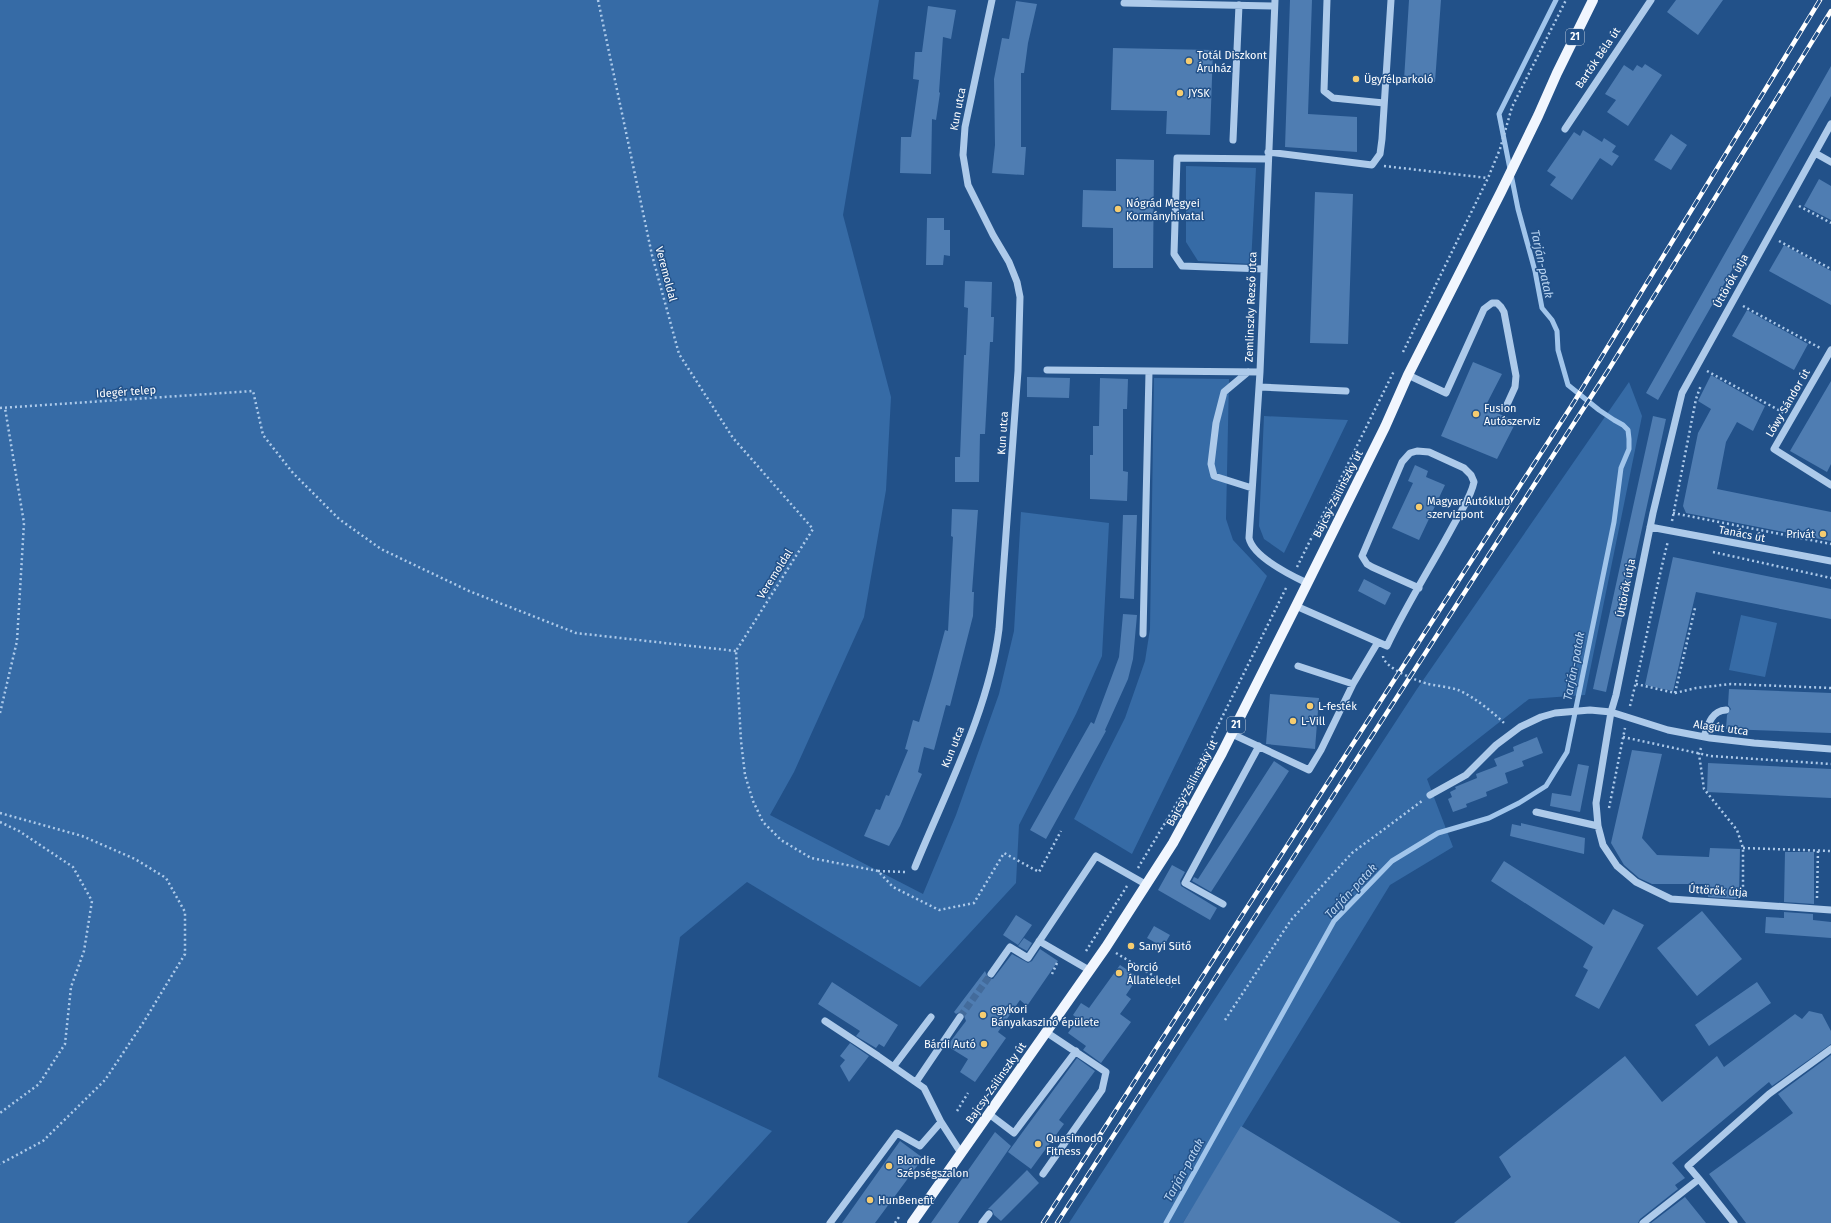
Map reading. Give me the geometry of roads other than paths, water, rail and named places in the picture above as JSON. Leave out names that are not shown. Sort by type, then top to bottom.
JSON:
[{"type":"main road","name":"Bajcsy-Zsilinszky út","points":[[913,1223],[1090,970],[1173,844],[1232,734],[1386,427],[1408,375],[1502,192],[1557,73],[1594,0]]},
{"type":"street","name":"Kun utca","points":[[915,867],[984,700],[992,668],[999,628],[1018,371],[1020,297],[1017,282],[1009,262],[993,235],[968,185],[963,155],[965,126],[992,0]]},
{"type":"street","points":[[1327,0],[1324,91],[1333,98],[1384,103]]},
{"type":"street","points":[[1264,269],[1182,266],[1174,254],[1177,158],[1268,156],[1372,165],[1380,154],[1391,0]]},
{"type":"street","name":"Bartók Béla út","points":[[1565,129],[1651,0]]},
{"type":"street","points":[[1124,3],[1239,5],[1275,3]]},
{"type":"street","name":"Zemlinszky Rezső utca","points":[[1275,3],[1260,372],[1249,531],[1250,544],[1254,550],[1292,576],[1307,583]]},
{"type":"street","points":[[1233,140],[1239,5]]},
{"type":"street","name":"Úttörők útja","points":[[1831,124],[1682,393],[1650,527],[1616,695],[1611,712],[1596,796],[1598,826],[1608,854],[1621,870],[1636,882],[1671,899],[1831,910]]},
{"type":"street","points":[[1815,153],[1831,162]]},
{"type":"street","points":[[1408,375],[1446,393],[1484,309],[1492,303],[1497,303],[1504,312],[1516,376],[1515,387],[1504,409]]},
{"type":"street","name":"Lőwy Sándor út","points":[[1830,352],[1791,417],[1774,449],[1831,485]]},
{"type":"street","points":[[1047,370],[1260,372]]},
{"type":"street","points":[[1143,634],[1149,372]]},
{"type":"street","points":[[1248,372],[1224,392],[1216,423],[1211,464],[1214,476],[1252,488]]},
{"type":"street","points":[[1259,388],[1346,392]]},
{"type":"street","points":[[1296,606],[1387,646],[1399,621],[1419,588],[1474,482],[1471,475],[1464,468],[1423,451],[1410,453],[1402,462],[1362,556],[1367,564],[1372,567],[1419,588]]},
{"type":"street","name":"Tanács út","points":[[1650,527],[1831,561]]},
{"type":"street","points":[[1232,734],[1309,770],[1321,750],[1353,684],[1378,642]]},
{"type":"street","points":[[1298,666],[1353,684]]},
{"type":"street","name":"Alagút utca","points":[[1430,795],[1466,775],[1496,745],[1513,732],[1541,717],[1562,713],[1590,710],[1611,712],[1668,730],[1704,737],[1754,744],[1831,749]]},
{"type":"street","points":[[1704,737],[1713,715],[1720,710],[1726,710]]},
{"type":"street","points":[[1223,904],[1185,883],[1259,746]]},
{"type":"street","points":[[1536,812],[1598,826]]},
{"type":"street","points":[[991,974],[1010,947],[1028,958],[1096,856],[1146,885]]},
{"type":"street","points":[[1039,941],[1077,964],[1090,970]]},
{"type":"street","points":[[916,1082],[960,1017]]},
{"type":"street","points":[[894,1066],[931,1018]]},
{"type":"street","points":[[825,1022],[894,1066],[924,1088],[941,1122],[961,1153]]},
{"type":"street","points":[[1043,1174],[1102,1090],[1106,1072],[1046,1032]]},
{"type":"street","points":[[1734,1223],[1688,1166],[1769,1094],[1831,1049]]},
{"type":"street","points":[[989,1114],[1014,1133],[1076,1051]]},
{"type":"street","points":[[830,1223],[897,1133],[920,1146],[941,1122]]},
{"type":"street","points":[[1643,1223],[1699,1179]]},
{"type":"street","points":[[982,1223],[989,1214]]},
{"type":"waterway","name":"Tarján-patak","points":[[1166,1223],[1334,921],[1392,861],[1438,833],[1489,818],[1519,803],[1546,786],[1567,752],[1614,522],[1621,468],[1629,449],[1629,439],[1628,430],[1623,425],[1599,410],[1568,385],[1558,350],[1557,331],[1552,320],[1542,308],[1535,271],[1518,209],[1499,114],[1556,0]]},
{"type":"tunnel","points":[[960,1017],[991,974]]},
{"type":"railway","points":[[1043,1223],[1574,402],[1820,0]]},
{"type":"railway","points":[[1057,1223],[1609,369],[1831,11]]},
{"type":"place","name":"Totál Diszkont Áruház","points":[[1189,61]]},
{"type":"place","name":"Ügyfélparkoló","points":[[1356,79]]},
{"type":"place","name":"JYSK","points":[[1180,93]]},
{"type":"place","name":"Nógrád Megyei Kormányhivatal","points":[[1118,209]]},
{"type":"place","name":"Fusion Autószerviz","points":[[1476,414]]},
{"type":"place","name":"Magyar Autóklub szervizpont","points":[[1419,507]]},
{"type":"place","name":"Privát","points":[[1823,534]]},
{"type":"place","name":"L-festék","points":[[1310,706]]},
{"type":"place","name":"L-Vill","points":[[1293,721]]},
{"type":"place","name":"Sanyi Sütő","points":[[1131,946]]},
{"type":"place","name":"Porció Állateledel","points":[[1119,973]]},
{"type":"place","name":"egykori Bányakaszinó épülete","points":[[983,1015]]},
{"type":"place","name":"Bárdi Autó","points":[[984,1044]]},
{"type":"place","name":"Quasimodo Fitness","points":[[1038,1144]]},
{"type":"place","name":"Blondie Szépségszalon","points":[[889,1166]]},
{"type":"place","name":"HunBenefit","points":[[870,1200]]}]
